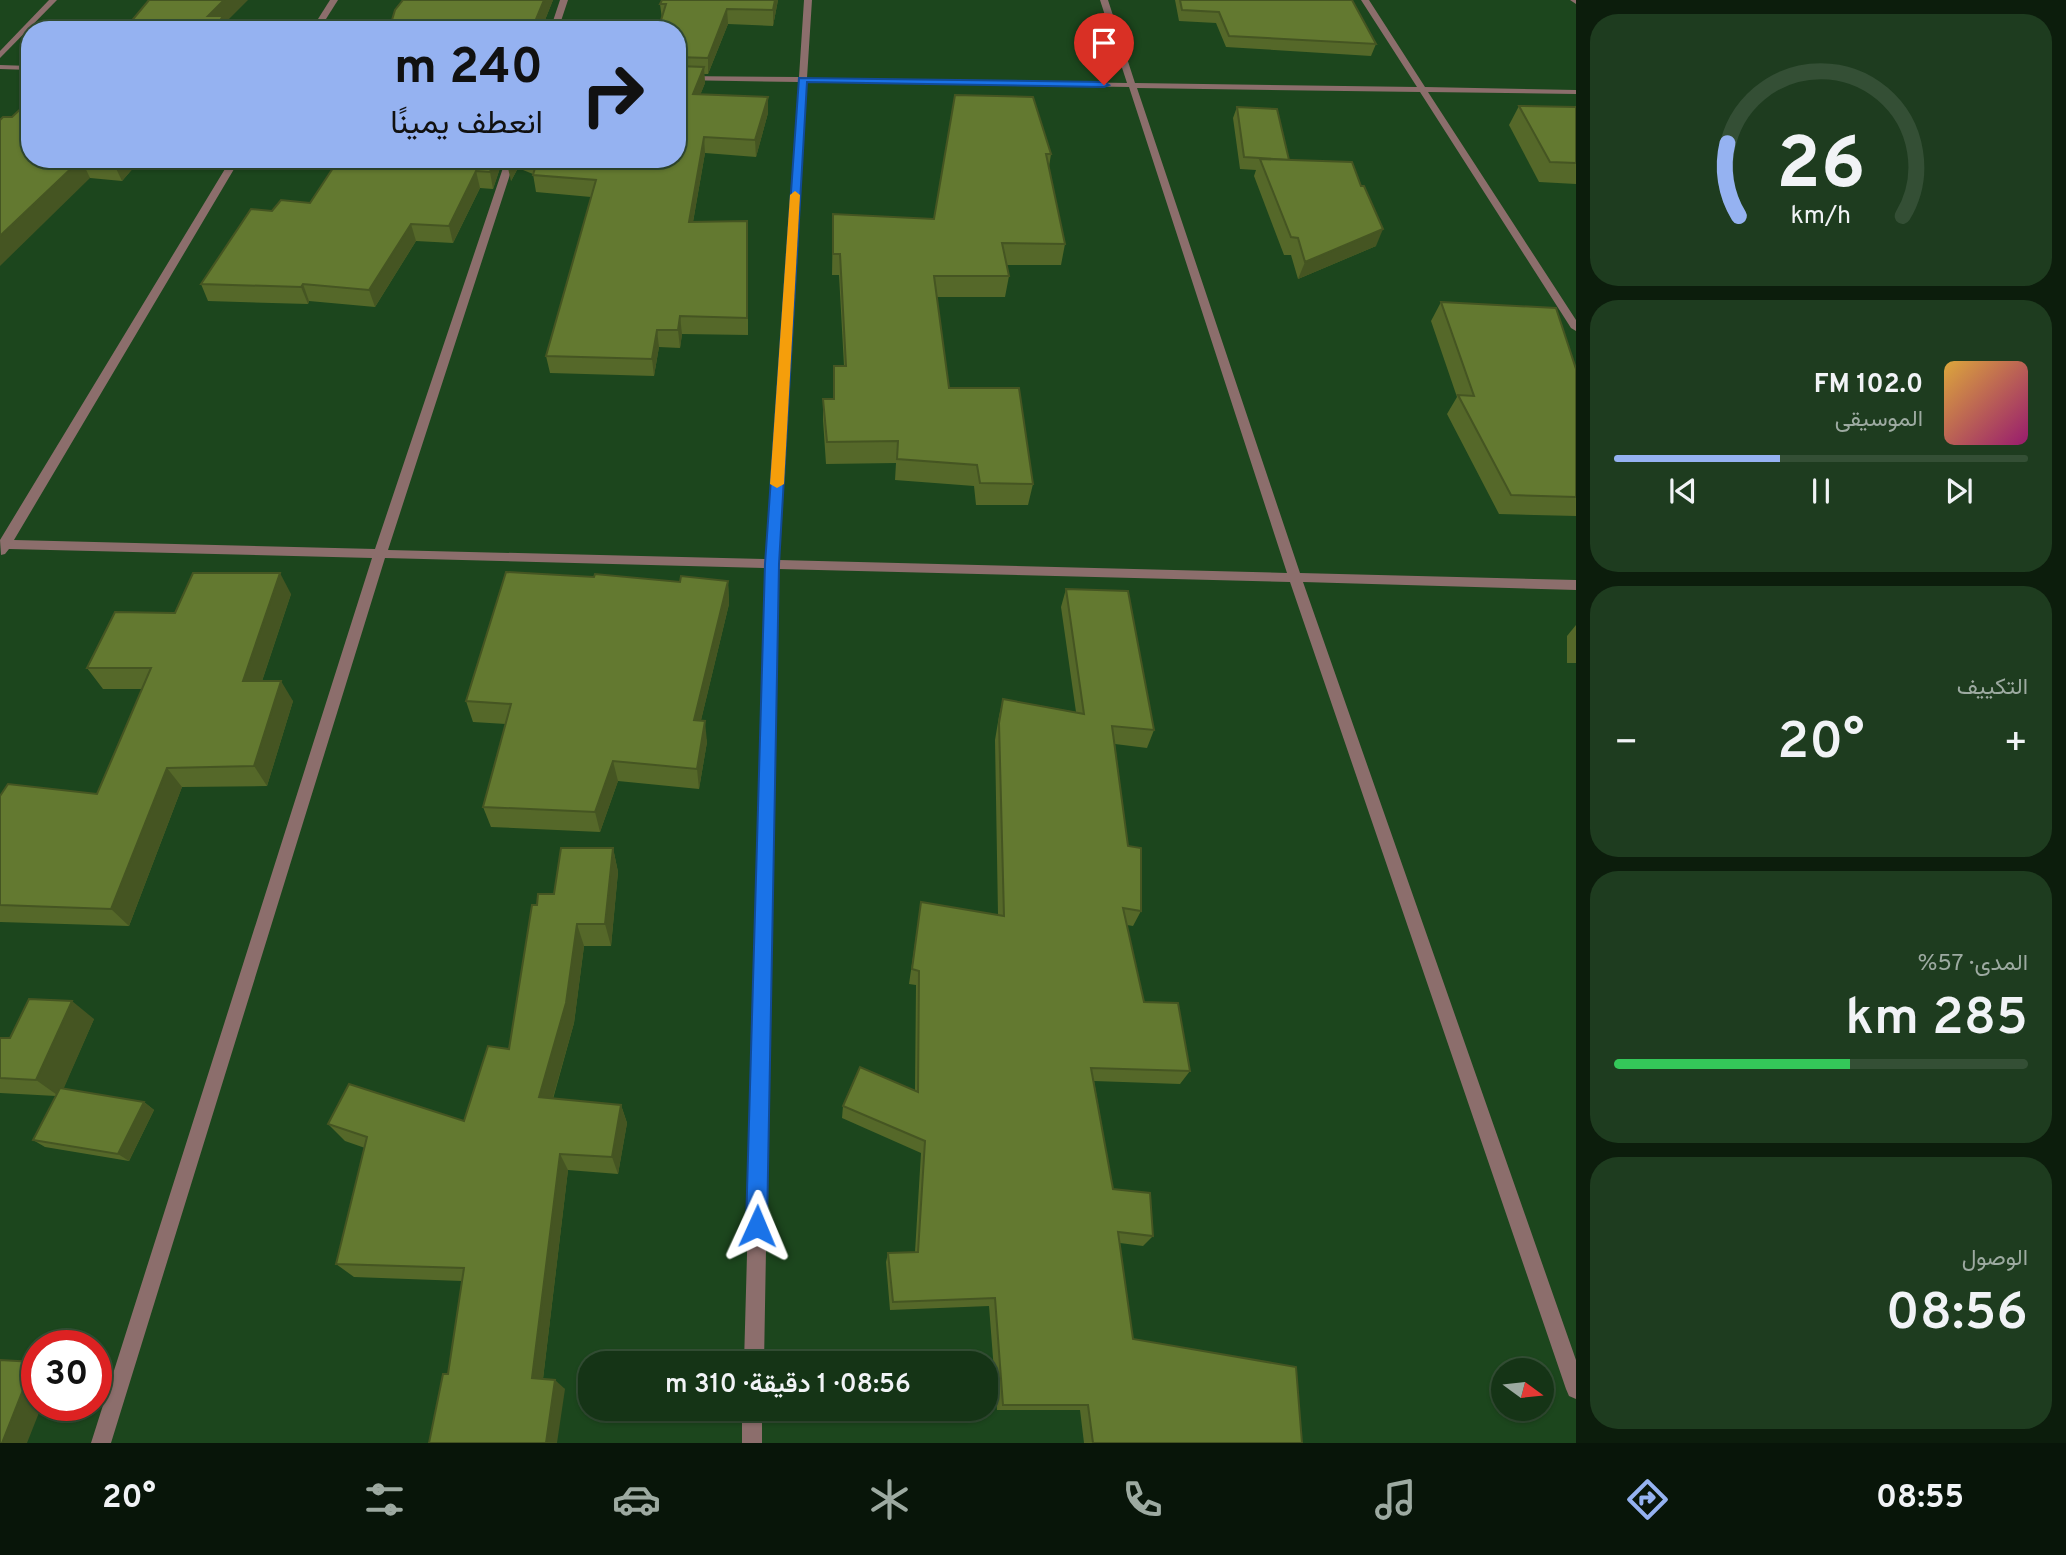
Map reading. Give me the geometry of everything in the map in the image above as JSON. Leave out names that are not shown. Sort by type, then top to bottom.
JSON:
[{"type":"street","points":[[33,21],[53,0]]},
{"type":"street","points":[[321,21],[334,0]]},
{"type":"street","points":[[557,21],[564,0]]},
{"type":"street","points":[[754,1351],[772,564],[808,0]]},
{"type":"street","points":[[1104,0],[1295,577],[1576,1389]]},
{"type":"street","points":[[1365,0],[1576,328]]},
{"type":"street","points":[[0,56],[21,34]]},
{"type":"street","points":[[0,67],[21,68]]},
{"type":"street","points":[[686,78],[1576,92]]},
{"type":"street","points":[[2,547],[231,168]]},
{"type":"street","points":[[101,1443],[380,554],[508,168]]},
{"type":"street","points":[[2,547],[1576,584]]},
{"type":"street","points":[[752,1421],[752,1443]]},
{"type":"building","points":[[149,0],[224,0],[208,16],[223,16],[220,21],[132,21]]},
{"type":"building","points":[[403,0],[544,0],[535,21],[392,21],[395,10]]},
{"type":"building","points":[[662,0],[775,0],[773,10],[727,9],[708,58],[686,57],[686,21],[661,21],[666,4],[660,4]]},
{"type":"building","points":[[1180,0],[1352,0],[1376,44],[1229,36],[1219,12],[1182,10]]},
{"type":"building","points":[[686,66],[704,67],[693,94],[768,97],[755,140],[704,137],[689,222],[747,221],[747,318],[680,316],[678,330],[657,330],[652,359],[546,356],[596,180],[533,175],[535,168],[686,168]]},
{"type":"building","points":[[955,95],[1033,97],[1051,154],[1046,154],[1065,244],[1002,243],[1009,276],[934,276],[949,388],[1019,388],[1033,484],[980,483],[977,465],[897,459],[898,441],[827,442],[823,399],[834,399],[834,366],[846,366],[840,254],[833,254],[833,214],[934,219]]},
{"type":"building","points":[[1519,106],[1576,107],[1576,163],[1550,162]]},
{"type":"building","points":[[1237,107],[1277,109],[1289,160],[1244,157]]},
{"type":"building","points":[[21,108],[21,168],[72,168],[0,236],[0,120],[3,117],[12,117]]},
{"type":"building","points":[[1260,159],[1352,162],[1383,229],[1305,262],[1298,238],[1291,237]]},
{"type":"building","points":[[333,168],[491,168],[490,172],[476,171],[449,226],[411,224],[369,290],[303,284],[301,287],[201,284],[251,209],[272,211],[281,200],[310,203]]},
{"type":"building","points":[[1441,302],[1556,308],[1576,369],[1576,497],[1511,495],[1458,395],[1474,396]]},
{"type":"building","points":[[506,572],[594,577],[595,574],[680,582],[681,576],[728,581],[694,720],[705,721],[697,769],[613,761],[595,812],[483,807],[511,704],[466,701]]},
{"type":"building","points":[[193,573],[280,573],[243,681],[281,681],[254,766],[167,768],[111,909],[0,905],[0,796],[8,784],[97,794],[151,668],[87,668],[115,612],[175,613]]},
{"type":"building","points":[[1066,589],[1128,591],[1154,730],[1112,726],[1128,846],[1141,848],[1141,911],[1123,908],[1144,1002],[1178,1003],[1190,1071],[1091,1068],[1113,1189],[1150,1193],[1153,1236],[1118,1232],[1133,1339],[1296,1367],[1302,1443],[1093,1443],[1088,1405],[1003,1405],[995,1298],[893,1302],[888,1253],[918,1252],[925,1141],[843,1106],[860,1067],[918,1092],[919,971],[912,969],[921,902],[1004,916],[999,723],[1003,699],[1084,714]]},
{"type":"building","points":[[561,848],[613,848],[605,924],[577,924],[566,1003],[539,1097],[621,1105],[612,1157],[560,1154],[532,1378],[555,1380],[546,1443],[429,1443],[443,1374],[448,1374],[464,1268],[336,1264],[367,1137],[328,1124],[349,1084],[464,1121],[488,1046],[509,1049],[532,905],[537,905],[538,894],[554,894]]},
{"type":"building","points":[[29,999],[72,1001],[36,1080],[0,1078],[0,1038],[10,1038]]},
{"type":"building","points":[[60,1088],[144,1102],[118,1154],[33,1140]]},
{"type":"building","points":[[0,1360],[21,1361],[21,1395],[0,1443]]},
{"type":"slow traffic","points":[[777,484],[795,195]]},
{"type":"route","points":[[757,1226],[772,564],[802,80],[1104,85]]}]
